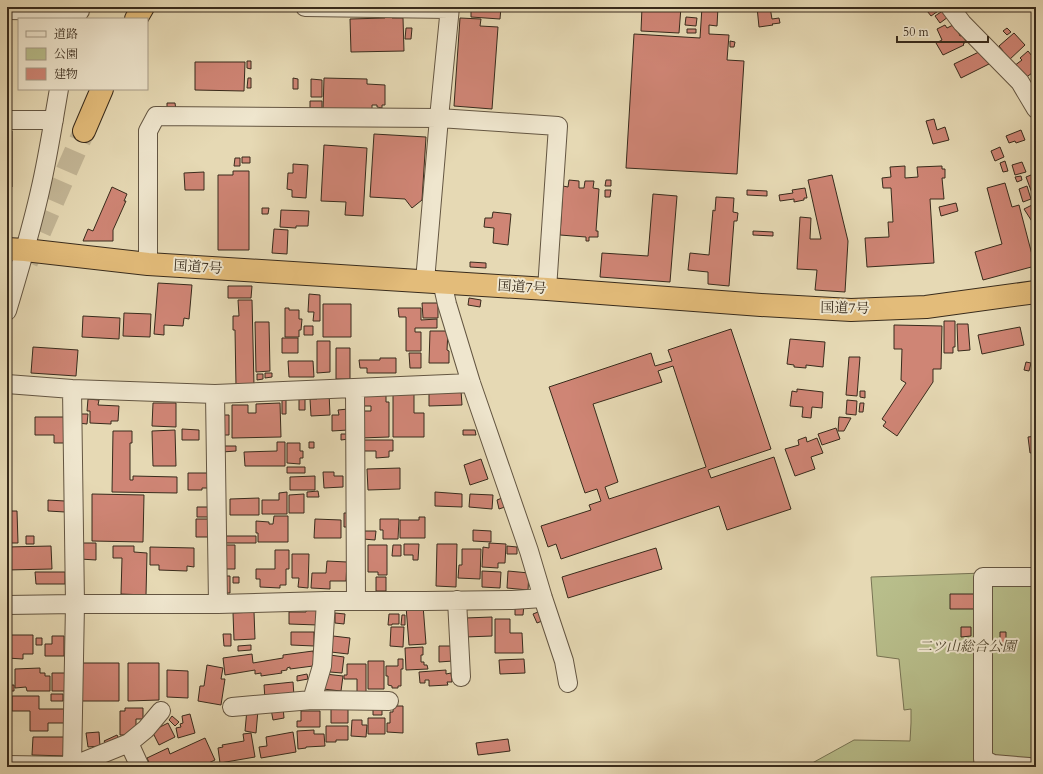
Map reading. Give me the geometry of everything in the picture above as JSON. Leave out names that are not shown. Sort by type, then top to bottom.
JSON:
[{"type":"highway","points":[[133,18],[138,7]]},
{"type":"highway","points":[[137,18],[143,7]]},
{"type":"highway","points":[[84,131],[102,90]]},
{"type":"highway","name":"国道7号","points":[[16,250],[148,264],[850,310],[926,307],[1036,292]]},
{"type":"street","points":[[305,7],[450,8],[439,118],[434,282],[447,304],[471,383],[529,551],[564,661],[568,682]]},
{"type":"street","points":[[950,7],[962,23],[1020,82],[1036,108]]},
{"type":"street","points":[[7,10],[80,12]]},
{"type":"street","points":[[7,311],[16,250],[40,190],[59,90]]},
{"type":"street","points":[[148,264],[148,131],[156,116],[439,118],[558,126],[547,289]]},
{"type":"street","points":[[7,120],[54,120]]},
{"type":"street","points":[[7,384],[72,389],[215,394],[471,383]]},
{"type":"street","points":[[355,388],[356,601]]},
{"type":"street","points":[[72,389],[75,604],[72,766]]},
{"type":"street","points":[[215,394],[218,604]]},
{"type":"street","points":[[1029,767],[993,764],[983,759],[983,577],[1036,577]]},
{"type":"street","points":[[7,605],[218,604],[326,601],[512,600],[543,598]]},
{"type":"street","points":[[457,600],[461,678]]},
{"type":"street","points":[[312,700],[322,666],[326,601]]},
{"type":"street","points":[[232,708],[312,700],[389,701]]},
{"type":"street","points":[[7,765],[72,766],[129,743],[146,729],[162,711]]},
{"type":"street","points":[[129,743],[140,767]]},
{"type":"green space","name":"二ツ山総合公園","points":[[1036,572],[1036,767],[805,767],[854,740],[910,741],[911,709],[904,710],[899,659],[877,656],[871,577]]},
{"type":"building","points":[[471,7],[501,7],[500,19],[471,17]]},
{"type":"building","points":[[642,7],[681,7],[679,33],[641,31]]},
{"type":"building","points":[[702,7],[718,7],[717,26],[709,25],[709,34],[729,35],[727,60],[744,61],[737,174],[626,168],[634,34],[700,38]]},
{"type":"building","points":[[757,7],[770,7],[772,19],[779,18],[780,23],[759,27]]},
{"type":"building","points":[[924,7],[944,7],[931,16]]},
{"type":"building","points":[[944,10],[948,17],[940,23],[935,16]]},
{"type":"building","points":[[392,15],[392,18],[403,18],[404,51],[351,52],[350,19],[385,18],[385,16]]},
{"type":"building","points":[[686,17],[697,18],[696,26],[685,25]]},
{"type":"building","points":[[460,18],[481,19],[480,26],[498,27],[492,109],[454,106]]},
{"type":"building","points":[[955,24],[960,36],[963,35],[966,42],[963,44],[964,45],[943,55],[936,43],[942,40],[937,29],[945,25],[947,28]]},
{"type":"building","points":[[406,28],[412,28],[411,39],[405,39]]},
{"type":"building","points":[[1007,28],[1011,32],[1007,35],[1003,31]]},
{"type":"building","points":[[687,29],[696,29],[696,33],[687,33]]},
{"type":"building","points":[[1014,33],[1025,45],[1008,61],[1000,53],[1003,51],[999,46]]},
{"type":"building","points":[[7,41],[10,41],[9,83],[7,82]]},
{"type":"building","points":[[730,41],[735,42],[734,47],[730,47]]},
{"type":"building","points":[[983,50],[989,64],[961,78],[954,64]]},
{"type":"building","points":[[1028,51],[1036,61],[1036,70],[1024,79],[1014,66],[1022,60],[1020,58]]},
{"type":"building","points":[[247,61],[251,61],[251,69],[247,68]]},
{"type":"building","points":[[195,62],[245,62],[244,91],[195,90]]},
{"type":"building","points":[[248,78],[251,78],[251,88],[247,88]]},
{"type":"building","points":[[293,78],[298,79],[298,89],[293,89]]},
{"type":"building","points":[[324,78],[367,79],[367,84],[385,85],[385,105],[382,105],[382,108],[377,107],[377,105],[372,105],[372,111],[323,110]]},
{"type":"building","points":[[311,79],[322,80],[322,97],[311,97]]},
{"type":"building","points":[[7,86],[9,86],[8,115],[7,115]]},
{"type":"building","points":[[310,101],[322,101],[322,108],[310,108]]},
{"type":"building","points":[[167,103],[175,103],[176,110],[167,110]]},
{"type":"building","points":[[934,119],[937,130],[945,127],[949,140],[933,144],[926,121]]},
{"type":"building","points":[[1021,130],[1025,140],[1016,143],[1015,141],[1009,143],[1006,136]]},
{"type":"building","points":[[7,131],[12,131],[12,187],[7,188]]},
{"type":"building","points":[[374,134],[426,137],[422,200],[412,208],[405,199],[370,197]]},
{"type":"building","points":[[324,145],[367,148],[363,216],[345,215],[346,202],[321,201]]},
{"type":"building","points":[[1000,147],[1004,157],[995,161],[991,151]]},
{"type":"building","points":[[242,157],[250,157],[250,163],[242,163]]},
{"type":"building","points":[[235,158],[240,158],[240,166],[234,166]]},
{"type":"building","points":[[1005,161],[1008,171],[1003,172],[1000,163]]},
{"type":"building","points":[[1022,162],[1026,172],[1015,175],[1012,165]]},
{"type":"building","points":[[293,164],[308,165],[306,198],[292,197],[292,190],[287,189],[288,173],[293,173]]},
{"type":"building","points":[[905,166],[905,178],[918,177],[917,167],[942,166],[942,169],[945,169],[945,178],[942,178],[944,199],[930,199],[934,263],[867,267],[865,238],[889,237],[888,222],[893,222],[891,188],[883,188],[882,178],[891,177],[890,167]]},
{"type":"building","points":[[233,171],[249,171],[249,250],[218,250],[218,175],[233,175]]},
{"type":"building","points":[[204,172],[204,190],[185,190],[184,173]]},
{"type":"building","points":[[1036,173],[1036,192],[1032,193],[1026,177]]},
{"type":"building","points":[[832,175],[848,241],[845,292],[815,290],[817,270],[797,269],[800,217],[811,218],[810,239],[821,239],[808,180]]},
{"type":"building","points":[[1021,176],[1022,180],[1017,182],[1015,177]]},
{"type":"building","points":[[569,180],[579,181],[579,188],[584,188],[585,181],[594,181],[593,188],[599,189],[596,231],[598,231],[598,237],[589,237],[589,241],[586,241],[586,237],[560,235],[563,186],[568,187]]},
{"type":"building","points":[[606,180],[611,180],[611,186],[605,186]]},
{"type":"building","points":[[1005,183],[1012,207],[1019,205],[1035,266],[983,280],[975,252],[1002,244],[987,188]]},
{"type":"building","points":[[1027,186],[1031,199],[1023,202],[1019,189]]},
{"type":"building","points":[[112,187],[127,194],[124,201],[126,201],[113,230],[113,241],[83,241],[88,229],[93,231]]},
{"type":"building","points":[[805,188],[807,198],[804,198],[804,200],[794,202],[794,199],[780,201],[779,195],[793,193],[792,190]]},
{"type":"building","points":[[605,190],[611,190],[610,197],[605,197]]},
{"type":"building","points":[[747,190],[767,191],[767,196],[747,195]]},
{"type":"building","points":[[653,194],[677,196],[670,282],[600,277],[602,253],[648,256]]},
{"type":"building","points":[[716,197],[734,198],[733,212],[738,213],[737,221],[734,221],[729,286],[708,284],[708,272],[688,270],[690,253],[709,255],[713,210],[715,211]]},
{"type":"building","points":[[956,203],[958,211],[941,216],[939,207]]},
{"type":"building","points":[[1036,203],[1036,221],[1033,223],[1024,209]]},
{"type":"building","points":[[262,208],[269,208],[268,214],[262,214]]},
{"type":"building","points":[[281,210],[309,211],[308,226],[296,226],[296,228],[280,227]]},
{"type":"building","points":[[493,212],[511,214],[508,245],[493,243],[494,228],[484,227],[485,218],[492,218]]},
{"type":"building","points":[[274,229],[288,230],[287,254],[272,253]]},
{"type":"building","points":[[753,231],[773,232],[773,236],[753,235]]},
{"type":"building","points":[[470,262],[486,263],[486,268],[470,267]]},
{"type":"building","points":[[158,283],[192,285],[189,319],[184,318],[183,326],[164,325],[164,335],[154,334]]},
{"type":"building","points":[[228,286],[252,286],[251,298],[228,298]]},
{"type":"building","points":[[309,294],[320,295],[320,321],[313,321],[314,312],[308,312]]},
{"type":"building","points":[[469,298],[481,300],[480,307],[468,305]]},
{"type":"building","points":[[238,300],[252,300],[254,386],[236,386],[235,330],[233,330],[233,316],[239,316]]},
{"type":"building","points":[[422,303],[438,303],[438,318],[423,318]]},
{"type":"building","points":[[323,304],[351,304],[351,337],[323,337]]},
{"type":"building","points":[[285,308],[289,308],[289,310],[299,310],[299,319],[302,319],[299,337],[285,337]]},
{"type":"building","points":[[398,308],[421,308],[421,320],[437,319],[437,328],[415,328],[415,332],[421,332],[421,351],[406,351],[406,317],[399,317]]},
{"type":"building","points":[[124,313],[151,314],[150,337],[123,336]]},
{"type":"building","points":[[83,316],[120,318],[119,339],[82,337]]},
{"type":"building","points":[[944,321],[955,321],[955,347],[953,347],[953,353],[944,353]]},
{"type":"building","points":[[255,322],[269,322],[270,371],[256,372]]},
{"type":"building","points":[[957,324],[968,324],[970,350],[958,351]]},
{"type":"building","points":[[894,325],[942,326],[941,369],[933,369],[933,382],[897,436],[883,426],[886,422],[882,419],[906,383],[901,380],[902,349],[894,349]]},
{"type":"building","points":[[304,326],[313,326],[313,335],[304,335]]},
{"type":"building","points":[[1020,327],[1024,345],[982,354],[978,335]]},
{"type":"building","points":[[731,329],[771,449],[708,470],[711,478],[774,457],[791,509],[727,530],[719,506],[561,559],[556,544],[548,547],[541,526],[591,510],[589,505],[601,501],[597,489],[585,493],[549,387],[651,353],[655,366],[672,361],[668,350]],"holes":[[[673,366],[706,467],[609,499],[605,487],[618,482],[593,404],[662,382],[658,371]]]},
{"type":"building","points":[[430,331],[448,331],[447,350],[449,351],[449,363],[429,363]]},
{"type":"building","points":[[282,338],[298,338],[298,353],[282,353]]},
{"type":"building","points":[[790,339],[825,342],[823,367],[806,365],[806,368],[794,367],[794,365],[787,364]]},
{"type":"building","points":[[317,341],[330,341],[330,372],[317,373]]},
{"type":"building","points":[[33,347],[78,350],[76,376],[31,373]]},
{"type":"building","points":[[336,348],[350,348],[350,379],[336,379]]},
{"type":"building","points":[[409,353],[421,353],[421,368],[410,368]]},
{"type":"building","points":[[849,357],[860,357],[857,396],[846,395]]},
{"type":"building","points":[[380,358],[396,358],[396,373],[367,373],[367,368],[360,368],[359,360],[380,360]]},
{"type":"building","points":[[288,361],[313,361],[314,377],[289,377]]},
{"type":"building","points":[[1026,362],[1031,363],[1029,371],[1024,370]]},
{"type":"building","points":[[265,373],[272,373],[272,377],[265,378]]},
{"type":"building","points":[[257,374],[263,374],[263,379],[257,380]]},
{"type":"building","points":[[386,389],[386,402],[389,402],[389,437],[360,438],[364,411],[371,411],[371,406],[359,406],[359,390]]},
{"type":"building","points":[[797,389],[823,392],[822,408],[812,407],[811,418],[802,417],[803,407],[790,406],[792,391],[797,392]]},
{"type":"building","points":[[461,390],[462,405],[429,406],[429,391]]},
{"type":"building","points":[[860,391],[865,391],[865,398],[860,397]]},
{"type":"building","points":[[317,392],[329,392],[330,415],[311,416],[310,399],[317,399]]},
{"type":"building","points":[[393,392],[414,392],[414,413],[424,413],[424,437],[393,437]]},
{"type":"building","points":[[282,394],[286,394],[286,414],[282,414]]},
{"type":"building","points":[[88,399],[99,400],[98,405],[119,406],[118,421],[111,421],[111,424],[90,423],[90,411],[87,411]]},
{"type":"building","points":[[299,399],[305,399],[305,410],[299,410]]},
{"type":"building","points":[[847,400],[857,401],[856,415],[846,414]]},
{"type":"building","points":[[153,403],[176,403],[176,427],[152,426]]},
{"type":"building","points":[[280,403],[281,437],[232,438],[232,405],[248,405],[248,413],[256,413],[256,404]]},
{"type":"building","points":[[860,403],[864,403],[863,412],[859,412]]},
{"type":"building","points":[[348,409],[348,430],[332,431],[332,415],[339,415],[338,410]]},
{"type":"building","points":[[78,414],[88,414],[87,424],[78,423]]},
{"type":"building","points":[[218,415],[229,415],[229,435],[218,435]]},
{"type":"building","points":[[35,417],[66,417],[66,443],[54,443],[54,435],[35,435]]},
{"type":"building","points":[[839,417],[851,418],[844,431],[838,431]]},
{"type":"building","points":[[836,428],[840,439],[822,445],[818,434]]},
{"type":"building","points":[[182,429],[199,430],[199,440],[182,440]]},
{"type":"building","points":[[175,430],[176,466],[153,466],[152,431]]},
{"type":"building","points":[[463,430],[475,430],[476,435],[463,435]]},
{"type":"building","points":[[113,431],[132,431],[132,443],[130,443],[130,480],[133,480],[133,476],[177,477],[177,493],[112,492]]},
{"type":"building","points":[[341,434],[349,434],[349,439],[341,440]]},
{"type":"building","points":[[1036,436],[1036,452],[1030,453],[1028,437]]},
{"type":"building","points":[[806,437],[807,442],[817,438],[823,453],[811,457],[815,469],[795,476],[785,449],[799,445],[798,440]]},
{"type":"building","points":[[363,440],[393,440],[393,451],[389,451],[389,457],[376,458],[376,451],[363,451]]},
{"type":"building","points":[[277,442],[285,442],[285,466],[245,466],[244,452],[277,451]]},
{"type":"building","points":[[309,442],[314,442],[314,448],[309,448]]},
{"type":"building","points":[[287,443],[300,443],[300,451],[303,451],[303,458],[300,458],[300,464],[287,463]]},
{"type":"building","points":[[222,446],[236,446],[236,451],[222,452]]},
{"type":"building","points":[[1036,457],[1036,467],[1034,467],[1032,458]]},
{"type":"building","points":[[481,459],[488,479],[470,485],[464,465]]},
{"type":"building","points":[[287,467],[305,467],[305,473],[287,473]]},
{"type":"building","points":[[400,468],[400,489],[368,490],[367,469]]},
{"type":"building","points":[[323,472],[334,472],[334,476],[343,476],[343,487],[324,488]]},
{"type":"building","points":[[188,473],[211,473],[211,488],[202,488],[202,490],[188,490]]},
{"type":"building","points":[[315,476],[315,490],[290,490],[290,477]]},
{"type":"building","points":[[318,491],[319,497],[307,497],[307,492]]},
{"type":"building","points":[[287,492],[287,514],[262,514],[262,500],[279,500],[279,493]]},
{"type":"building","points":[[435,492],[462,494],[462,507],[435,506]]},
{"type":"building","points":[[92,494],[144,495],[143,542],[92,541]]},
{"type":"building","points":[[304,494],[304,513],[289,513],[289,495]]},
{"type":"building","points":[[470,494],[493,495],[492,509],[469,507]]},
{"type":"building","points":[[259,498],[259,515],[230,515],[230,499]]},
{"type":"building","points":[[502,498],[505,507],[499,509],[497,500]]},
{"type":"building","points":[[48,500],[65,501],[65,512],[48,511]]},
{"type":"building","points":[[197,507],[210,507],[210,517],[197,517]]},
{"type":"building","points":[[7,511],[17,511],[18,543],[7,543]]},
{"type":"building","points":[[344,513],[351,513],[351,527],[344,527]]},
{"type":"building","points":[[274,516],[288,516],[288,542],[258,542],[256,521],[269,522],[269,524],[273,524]]},
{"type":"building","points":[[419,517],[425,517],[425,538],[400,538],[400,520],[419,520]]},
{"type":"building","points":[[196,519],[211,519],[211,537],[196,537]]},
{"type":"building","points":[[315,519],[341,520],[341,538],[314,538]]},
{"type":"building","points":[[380,519],[399,519],[398,539],[383,539],[383,530],[380,530]]},
{"type":"building","points":[[473,530],[491,531],[491,542],[473,541]]},
{"type":"building","points":[[363,531],[376,531],[375,540],[363,539]]},
{"type":"building","points":[[26,536],[34,536],[34,544],[26,544]]},
{"type":"building","points":[[222,536],[256,536],[256,543],[222,543]]},
{"type":"building","points":[[81,543],[96,543],[96,560],[80,559]]},
{"type":"building","points":[[489,543],[506,544],[505,563],[498,563],[498,568],[482,567],[483,547],[489,548]]},
{"type":"building","points":[[404,544],[419,544],[418,560],[413,560],[413,555],[404,555]]},
{"type":"building","points":[[437,544],[457,544],[456,587],[436,586]]},
{"type":"building","points":[[223,545],[235,545],[235,569],[222,569]]},
{"type":"building","points":[[368,545],[387,545],[387,575],[378,575],[378,572],[368,572]]},
{"type":"building","points":[[393,545],[401,545],[401,556],[392,556]]},
{"type":"building","points":[[51,546],[52,569],[7,570],[7,547]]},
{"type":"building","points":[[113,546],[134,546],[134,552],[147,553],[146,595],[121,594],[122,558],[113,558]]},
{"type":"building","points":[[507,546],[517,547],[517,554],[507,554]]},
{"type":"building","points":[[150,547],[194,548],[194,567],[187,566],[187,571],[159,570],[159,565],[150,565]]},
{"type":"building","points":[[656,548],[662,569],[568,598],[562,577]]},
{"type":"building","points":[[462,549],[481,549],[480,579],[458,578],[459,565],[462,565]]},
{"type":"building","points":[[275,550],[289,550],[289,569],[286,569],[286,585],[280,585],[280,588],[260,587],[260,579],[256,579],[256,569],[275,569]]},
{"type":"building","points":[[292,554],[309,554],[308,588],[298,587],[299,578],[292,578]]},
{"type":"building","points":[[327,561],[347,562],[346,581],[330,581],[330,589],[311,588],[312,573],[326,573]]},
{"type":"building","points":[[482,571],[501,572],[500,588],[482,587]]},
{"type":"building","points":[[508,571],[529,573],[528,590],[507,588]]},
{"type":"building","points":[[35,572],[65,572],[65,584],[36,584]]},
{"type":"building","points":[[223,576],[230,576],[230,593],[223,593]]},
{"type":"building","points":[[233,577],[239,577],[239,583],[233,583]]},
{"type":"building","points":[[376,577],[386,577],[386,591],[376,591]]},
{"type":"building","points":[[950,594],[979,594],[979,609],[950,609]]},
{"type":"building","points":[[524,604],[523,615],[515,615],[515,605]]},
{"type":"building","points":[[423,605],[426,644],[409,645],[406,606]]},
{"type":"building","points":[[307,606],[319,607],[318,625],[289,624],[289,612],[306,612]]},
{"type":"building","points":[[7,611],[11,611],[11,621],[7,621]]},
{"type":"building","points":[[254,612],[255,639],[234,640],[233,613]]},
{"type":"building","points":[[538,612],[542,621],[537,623],[533,614]]},
{"type":"building","points":[[335,613],[345,614],[344,624],[335,623]]},
{"type":"building","points":[[389,614],[399,614],[399,624],[388,625]]},
{"type":"building","points":[[402,615],[405,615],[405,625],[401,625]]},
{"type":"building","points":[[492,617],[492,636],[465,637],[465,618]]},
{"type":"building","points":[[495,619],[510,619],[510,633],[522,633],[523,653],[495,653]]},
{"type":"building","points":[[391,627],[404,627],[403,647],[390,646]]},
{"type":"building","points":[[961,627],[971,627],[971,636],[961,637]]},
{"type":"building","points":[[291,632],[314,632],[314,646],[291,645]]},
{"type":"building","points":[[1000,632],[1006,632],[1006,648],[1000,648]]},
{"type":"building","points":[[223,634],[231,634],[231,646],[224,646]]},
{"type":"building","points":[[7,635],[33,635],[33,654],[23,654],[23,659],[7,658]]},
{"type":"building","points":[[52,636],[64,636],[64,656],[45,656],[45,644],[52,644]]},
{"type":"building","points":[[333,636],[350,638],[348,654],[331,652]]},
{"type":"building","points":[[36,638],[42,638],[42,645],[36,645]]},
{"type":"building","points":[[251,645],[251,650],[238,651],[238,646]]},
{"type":"building","points":[[439,646],[452,646],[453,661],[439,662]]},
{"type":"building","points":[[423,647],[421,662],[424,662],[424,665],[427,665],[428,669],[406,670],[405,648]]},
{"type":"building","points":[[313,651],[315,664],[313,666],[290,669],[290,667],[287,668],[287,670],[281,671],[282,673],[261,676],[261,673],[255,674],[255,670],[225,675],[223,658],[252,654],[253,663],[283,658],[283,655]]},
{"type":"building","points":[[330,655],[344,657],[342,673],[330,672]]},
{"type":"building","points":[[398,659],[403,659],[403,669],[401,669],[401,686],[398,686],[398,688],[392,688],[392,686],[388,685],[386,666],[398,666]]},
{"type":"building","points":[[524,659],[525,673],[500,674],[499,660]]},
{"type":"building","points":[[368,661],[384,661],[384,689],[368,689]]},
{"type":"building","points":[[80,663],[119,663],[119,701],[80,701]]},
{"type":"building","points":[[128,663],[159,663],[159,700],[128,701]]},
{"type":"building","points":[[347,664],[366,664],[366,693],[357,693],[357,679],[344,679],[344,675],[347,675]]},
{"type":"building","points":[[207,665],[223,668],[221,679],[225,679],[221,705],[198,701],[200,686],[204,686]]},
{"type":"building","points":[[40,668],[40,673],[45,673],[45,676],[50,676],[50,691],[27,691],[26,687],[15,688],[15,669]]},
{"type":"building","points":[[167,670],[188,671],[188,698],[167,697]]},
{"type":"building","points":[[446,670],[446,674],[451,673],[452,682],[447,682],[448,685],[429,686],[429,680],[425,680],[425,683],[420,683],[419,672]]},
{"type":"building","points":[[52,673],[66,673],[66,691],[52,691]]},
{"type":"building","points":[[307,674],[308,679],[297,681],[297,676]]},
{"type":"building","points":[[325,674],[343,676],[341,691],[323,689]]},
{"type":"building","points":[[293,682],[294,696],[265,699],[264,685]]},
{"type":"building","points":[[9,685],[14,685],[14,691],[10,691]]},
{"type":"building","points":[[51,694],[63,694],[63,701],[51,701]]},
{"type":"building","points":[[12,696],[39,696],[39,709],[67,709],[67,723],[48,723],[48,731],[30,731],[30,711],[12,711]]},
{"type":"building","points":[[373,704],[382,704],[382,715],[373,715]]},
{"type":"building","points":[[393,706],[403,706],[403,733],[387,732],[387,723],[390,723],[390,712],[393,712]]},
{"type":"building","points":[[283,707],[284,718],[273,720],[271,709]]},
{"type":"building","points":[[125,708],[143,708],[143,719],[136,719],[136,731],[130,735],[120,735],[120,711],[125,711]]},
{"type":"building","points":[[331,708],[348,708],[348,723],[331,723]]},
{"type":"building","points":[[247,709],[258,710],[256,733],[245,731]]},
{"type":"building","points":[[301,711],[320,711],[320,727],[297,727],[297,721],[301,721]]},
{"type":"building","points":[[190,714],[195,733],[178,738],[176,728],[181,727],[180,724],[183,723],[182,716]]},
{"type":"building","points":[[172,716],[179,722],[175,726],[169,720]]},
{"type":"building","points":[[368,718],[385,718],[385,734],[368,734]]},
{"type":"building","points":[[352,720],[362,720],[362,725],[367,725],[366,737],[351,736]]},
{"type":"building","points":[[168,723],[175,737],[159,745],[152,731]]},
{"type":"building","points":[[326,726],[348,726],[348,740],[326,742]]},
{"type":"building","points":[[314,730],[314,734],[324,734],[325,746],[298,749],[297,731]]},
{"type":"building","points":[[99,732],[100,746],[88,747],[86,733]]},
{"type":"building","points":[[293,732],[296,752],[261,758],[259,747],[267,746],[266,737]]},
{"type":"building","points":[[251,733],[255,757],[220,763],[218,748],[223,747],[222,745],[244,741],[243,734]]},
{"type":"building","points":[[117,735],[119,739],[107,745],[104,741]]},
{"type":"building","points":[[33,737],[67,737],[66,756],[32,755]]},
{"type":"building","points":[[205,738],[215,760],[200,767],[151,767],[147,758],[168,748],[170,754]]},
{"type":"building","points":[[508,739],[510,751],[478,755],[476,743]]},
{"type":"tunnel","points":[[27,262],[84,131]]}]
